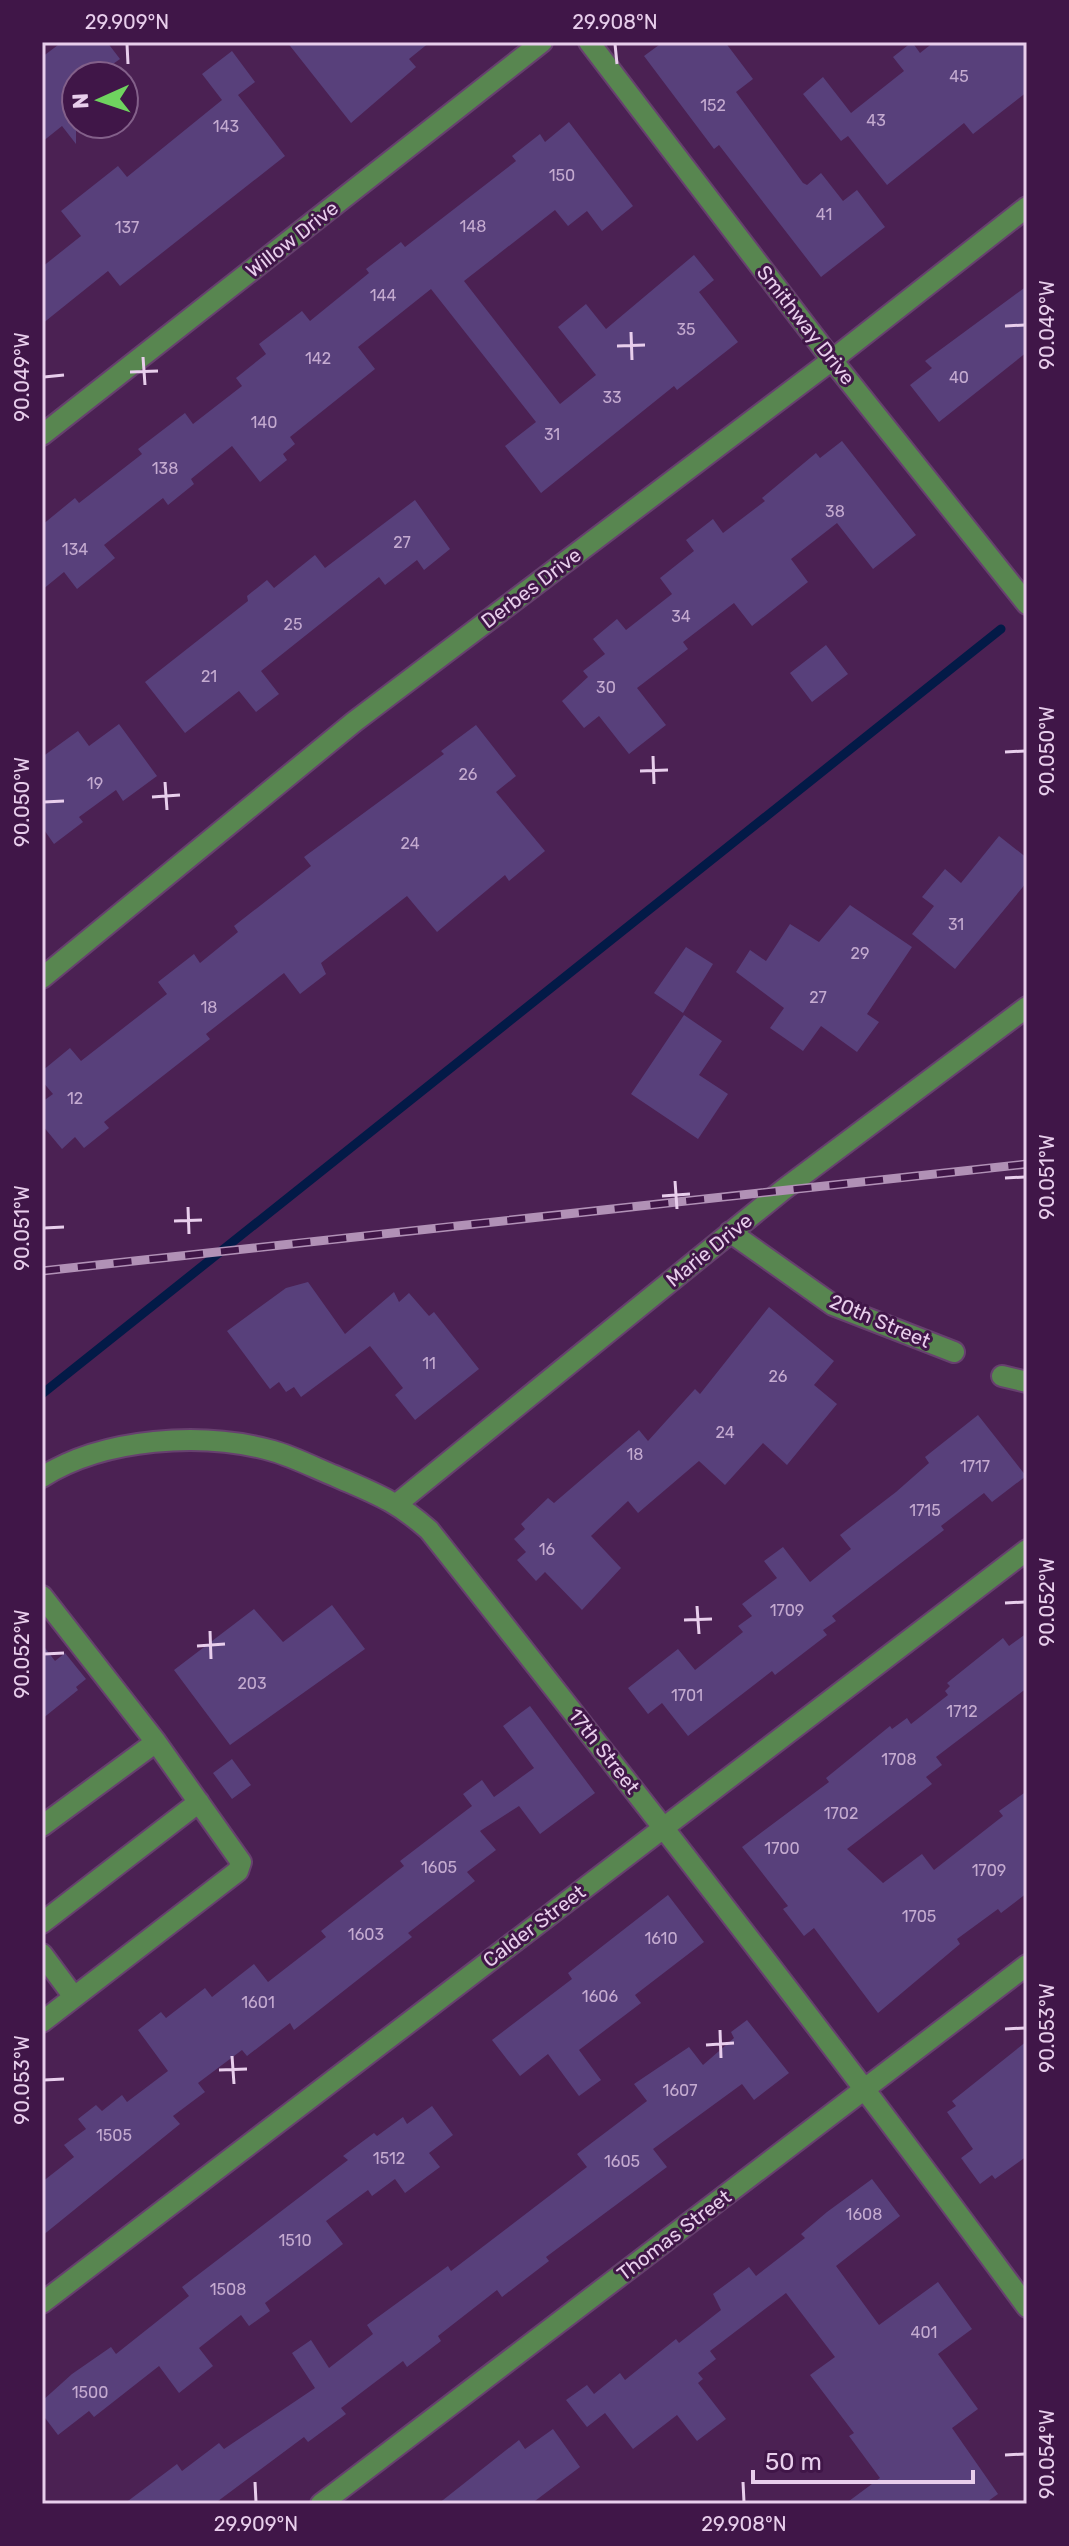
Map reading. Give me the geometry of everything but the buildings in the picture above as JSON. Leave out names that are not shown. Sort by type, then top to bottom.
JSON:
[{"type":"street","name":"Willow Drive","points":[[42,435],[542,42]]},
{"type":"street","name":"Smithway Drive","points":[[589,42],[832,360],[1027,604]]},
{"type":"street","name":"Derbes Drive","points":[[42,978],[354,722],[832,360],[1027,207]]},
{"type":"street","name":"Marie Drive","points":[[398,1503],[730,1232],[1027,1007]]},
{"type":"street","name":"20th Street","points":[[730,1232],[833,1305],[954,1352]]},
{"type":"street","points":[[1002,1376],[1027,1382]]},
{"type":"street","name":"17th Street","points":[[42,1477],[68,1461],[138,1445],[217,1441],[273,1451],[398,1503],[429,1530],[664,1827],[867,2089],[1027,2307]]},
{"type":"street","name":"Calder Street","points":[[42,2303],[1027,1550]]},
{"type":"street","points":[[42,1596],[156,1742],[239,1856],[238,1871],[42,2022]]},
{"type":"street","points":[[42,1826],[156,1742]]},
{"type":"street","points":[[42,1923],[199,1802]]},
{"type":"street","points":[[42,1954],[74,1997]]},
{"type":"street","name":"Thomas Street","points":[[321,2504],[1027,1965]]},
{"type":"waterway","points":[[42,1394],[1001,629]]},
{"type":"railway","points":[[42,1271],[1027,1164]]}]
